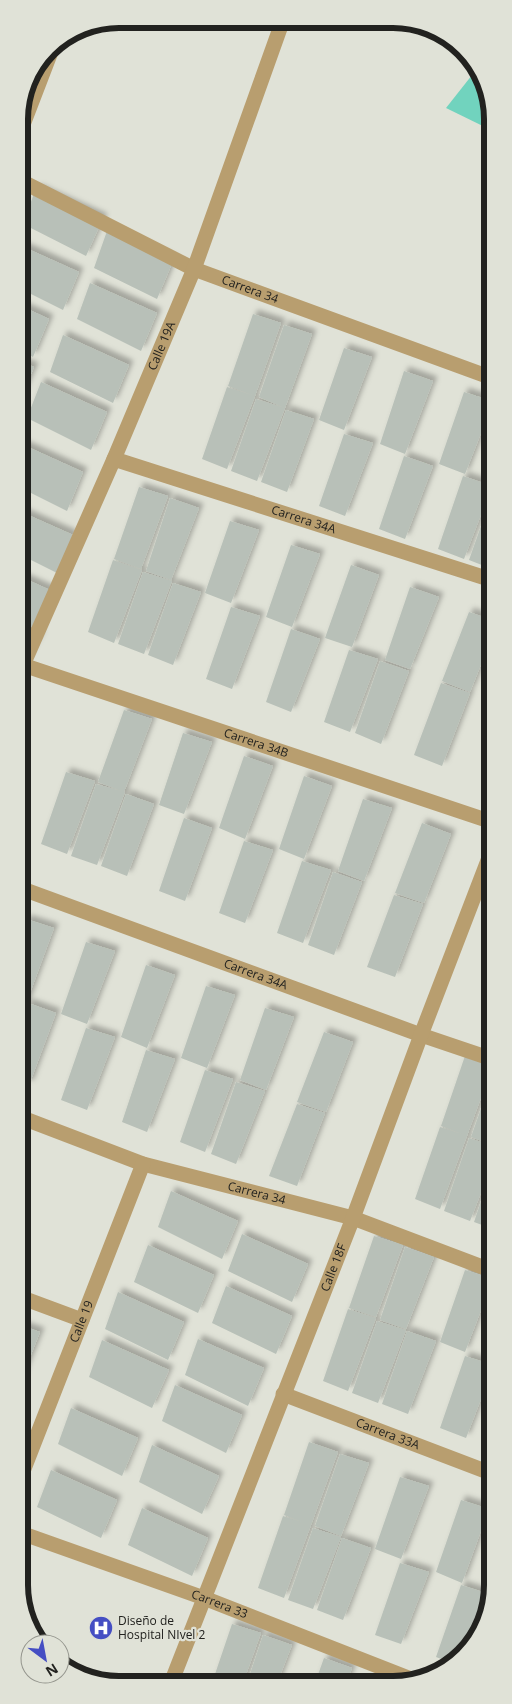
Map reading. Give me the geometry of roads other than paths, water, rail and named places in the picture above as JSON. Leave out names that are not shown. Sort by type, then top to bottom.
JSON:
[{"type":"street","name":"Calle 19A","points":[[28,649],[114,459],[194,269],[280,28]]},
{"type":"street","points":[[28,111],[47,62]]},
{"type":"street","name":"Carrera 34","points":[[28,185],[194,269],[484,375]]},
{"type":"street","name":"Carrera 34A","points":[[114,459],[484,577]]},
{"type":"street","name":"Carrera 34B","points":[[28,666],[484,819]]},
{"type":"street","name":"Calle 18F","points":[[174,1676],[353,1218],[484,871]]},
{"type":"street","name":"Carrera 34A","points":[[28,891],[421,1035],[484,1055]]},
{"type":"street","name":"Carrera 34","points":[[28,1120],[143,1164],[353,1218],[484,1268]]},
{"type":"street","name":"Calle 19","points":[[28,1458],[143,1164]]},
{"type":"street","points":[[28,1300],[82,1320]]},
{"type":"street","name":"Carrera 33A","points":[[283,1394],[484,1471]]},
{"type":"street","name":"Carrera 33","points":[[28,1536],[204,1598],[403,1676]]},
{"type":"water","points":[[473,74],[483,101],[484,127],[446,108]]},
{"type":"place","name":"Diseño de Hospital NIvel 2","points":[[101,1628]]}]
